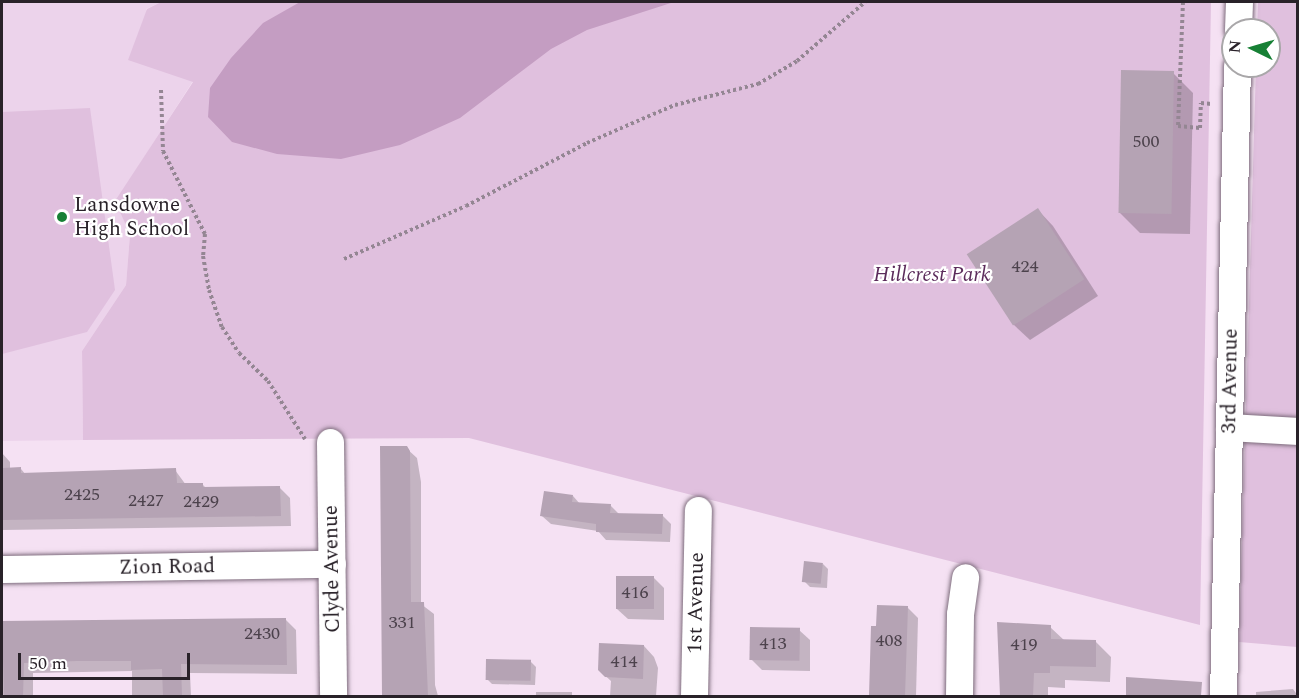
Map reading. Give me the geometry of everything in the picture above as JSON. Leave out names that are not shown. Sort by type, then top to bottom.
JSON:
[{"type":"street","points":[[1238,18],[1239,2]]},
{"type":"street","name":"3rd Avenue","points":[[1223,696],[1237,78]]},
{"type":"street","points":[[1229,428],[1298,431]]},
{"type":"street","name":"Clyde Avenue","points":[[330,442],[333,696]]},
{"type":"street","name":"1st Avenue","points":[[694,696],[698,510]]},
{"type":"street","name":"Zion Road","points":[[2,569],[332,564]]},
{"type":"street","points":[[959,696],[960,614],[966,576]]},
{"type":"path","points":[[344,259],[445,216],[609,133],[675,105],[758,84],[821,43],[865,2]]},
{"type":"path","points":[[1183,2],[1178,126],[1200,128],[1201,103],[1213,104]]},
{"type":"path","points":[[161,90],[163,152],[205,234],[203,256],[209,290],[222,327],[239,353],[268,381],[303,438],[330,442]]},
{"type":"shaded area","name":"Lansdowne High School","points":[[2,2],[161,2],[146,9],[193,81],[116,201],[130,234],[126,285],[82,351],[83,440],[2,441]]},
{"type":"shaded area","points":[[300,2],[674,2],[587,30],[551,49],[460,118],[400,145],[341,159],[277,154],[232,142],[208,117],[210,88],[231,58],[263,23]]},
{"type":"green space","name":"Hillcrest Park","points":[[161,2],[1211,2],[1200,625],[469,438],[83,440],[82,351],[126,285],[130,234],[115,201],[193,82],[128,60],[147,9]]},
{"type":"green space","points":[[1258,2],[1297,2],[1297,647],[1239,642],[1256,78],[1281,78],[1281,18],[1257,18]]},
{"type":"green space","points":[[90,108],[115,290],[87,332],[2,354],[2,112]]},
{"type":"building","points":[[1121,70],[1174,71],[1171,214],[1119,213]]},
{"type":"building","points":[[1038,208],[1084,279],[1013,326],[967,254]]},
{"type":"building","points":[[380,446],[407,446],[410,451],[411,602],[424,602],[428,696],[382,696]]},
{"type":"building","points":[[21,467],[21,473],[176,468],[177,483],[203,483],[203,487],[280,486],[281,516],[3,520],[3,468]]},
{"type":"building","points":[[544,491],[573,495],[572,502],[611,504],[610,513],[663,514],[662,534],[596,532],[596,524],[540,516]]},
{"type":"building","points":[[804,561],[823,563],[821,584],[802,582]]},
{"type":"building","points":[[616,576],[654,576],[654,609],[616,609]]},
{"type":"building","points":[[877,605],[908,606],[905,696],[869,696],[871,626],[876,626]]},
{"type":"building","points":[[286,618],[287,665],[181,664],[182,696],[163,696],[162,669],[131,670],[131,661],[77,661],[24,663],[23,696],[4,696],[2,621]]},
{"type":"building","points":[[997,622],[1051,625],[1051,639],[1096,640],[1096,667],[1050,666],[1050,673],[1034,673],[1033,696],[1000,696]]},
{"type":"building","points":[[750,627],[800,628],[799,661],[749,660]]},
{"type":"building","points":[[599,643],[644,645],[643,679],[605,677],[598,670]]},
{"type":"building","points":[[486,659],[531,660],[531,681],[486,680]]},
{"type":"building","points":[[1126,677],[1202,682],[1201,696],[1126,696]]},
{"type":"place","name":"Lansdowne High School","points":[[62,217]]}]
